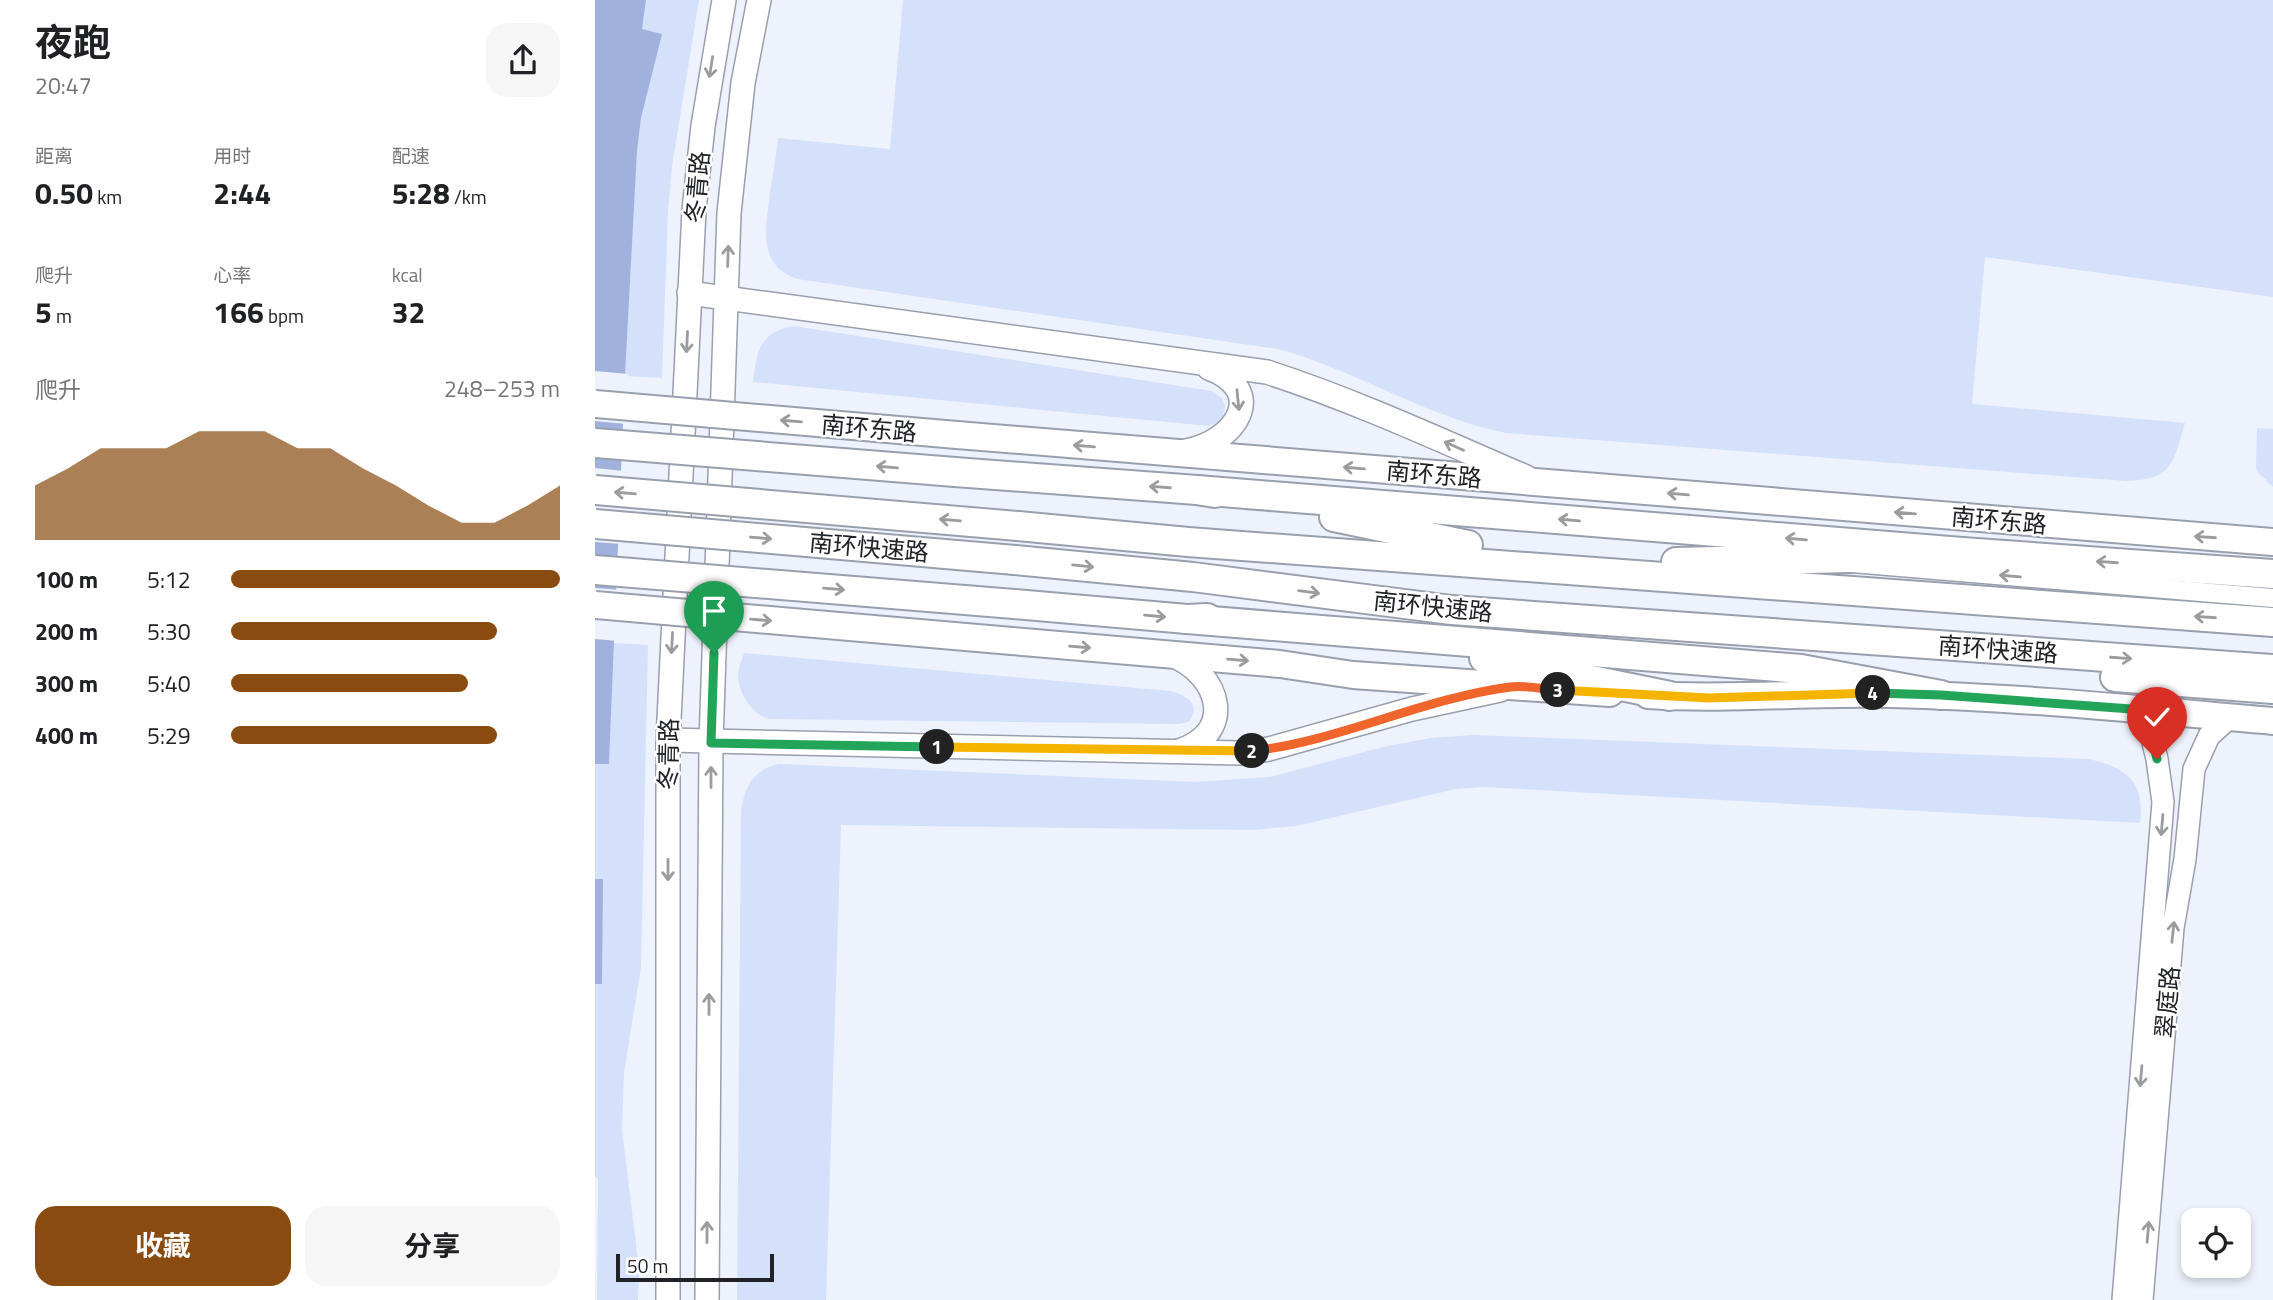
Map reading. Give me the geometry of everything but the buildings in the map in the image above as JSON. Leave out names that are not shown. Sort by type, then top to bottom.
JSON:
[{"type":"highway","points":[[595,443],[1962,552],[2273,574]]},
{"type":"highway","name":"南环快速路","points":[[595,490],[1188,542],[2273,622]]},
{"type":"highway","points":[[1197,490],[1468,545]]},
{"type":"highway","name":"南环快速路","points":[[595,524],[1193,577],[1452,610],[2273,669]]},
{"type":"highway","name":"南环快速路","points":[[1188,542],[1468,545],[1676,562],[1958,599]]},
{"type":"highway","points":[[1676,562],[1813,560],[1962,552]]},
{"type":"highway","points":[[595,570],[1801,669],[1941,695]]},
{"type":"highway","points":[[1187,619],[1452,610]]},
{"type":"highway","points":[[1327,614],[2273,689]]},
{"type":"highway","points":[[1358,632],[1670,696]]},
{"type":"highway","points":[[2217,665],[2273,676]]},
{"type":"main road","name":"冬青路","points":[[668,1300],[667,740],[689,293],[702,126],[724,0]]},
{"type":"main road","name":"冬青路","points":[[707,1300],[711,743],[729,213],[737,131],[759,0]]},
{"type":"main road","points":[[689,293],[1267,372],[1327,391],[1539,483]]},
{"type":"main road","points":[[1177,453],[1209,446],[1222,438],[1235,424],[1240,408],[1237,388],[1230,379],[1190,360]]},
{"type":"main road","name":"南环东路","points":[[595,404],[2273,542]]},
{"type":"main road","points":[[595,606],[1280,664],[1353,675],[1511,687],[1709,698],[1849,693],[1941,695],[2273,721]]},
{"type":"main road","points":[[1170,655],[1194,667],[1211,687],[1214,698],[1210,728],[1197,744],[1176,752]]},
{"type":"main road","points":[[667,740],[1239,753],[1269,749],[1412,709],[1511,687]]},
{"type":"street","points":[[1813,560],[2273,598]]},
{"type":"street","name":"翠庭路","points":[[2123,1300],[2164,802],[2145,710]]},
{"type":"street","name":"翠庭路","points":[[2142,1300],[2173,928],[2185,859],[2194,769],[2209,736],[2230,718]]},
{"type":"shaded area","points":[[646,0],[699,0],[672,166],[662,378],[625,376],[637,151],[641,118],[661,34],[642,29]]},
{"type":"shaded area","points":[[903,0],[2273,0],[2273,297],[1985,257],[1972,404],[2185,423],[2169,467],[2153,477],[2126,481],[1506,433],[1448,416],[1335,369],[1278,349],[797,279],[775,264],[767,244],[767,219],[778,138],[890,149]]},
{"type":"shaded area","points":[[794,326],[1212,391],[1222,398],[1225,406],[1222,421],[1209,426],[753,382],[756,361],[767,338],[782,329]]},
{"type":"shaded area","points":[[2257,428],[2273,429],[2273,487],[2256,467]]},
{"type":"shaded area","points":[[614,643],[648,645],[641,967],[624,1073],[622,1130],[639,1269],[638,1300],[597,1300],[595,984],[602,984],[602,879],[595,879],[595,764],[609,764]]},
{"type":"shaded area","points":[[744,653],[1170,691],[1187,698],[1194,711],[1188,722],[1179,724],[770,719],[752,709],[741,689],[738,672]]},
{"type":"shaded area","points":[[1472,735],[2088,759],[2113,766],[2130,778],[2139,796],[2140,823],[1484,787],[1456,789],[1296,826],[1252,830],[841,825],[826,1300],[737,1300],[741,811],[748,786],[763,770],[779,764],[1195,782],[1270,777],[1387,746],[1431,738]]},
{"type":"water","points":[[595,0],[646,0],[642,29],[662,34],[641,118],[637,151],[609,764],[595,764]]},
{"type":"water","points":[[595,879],[603,879],[602,984],[595,984]]},
{"type":"pier","points":[[595,371],[628,374],[626,424],[595,421]]},
{"type":"pier","points":[[595,468],[624,471],[621,544],[595,542]]},
{"type":"pier","points":[[595,588],[620,590],[618,641],[595,639]]},
{"type":"route","points":[[714,653],[711,743],[1239,753],[1311,739],[1412,709],[1511,687],[1709,698],[1849,693],[1941,695],[2145,710],[2157,759]]}]
